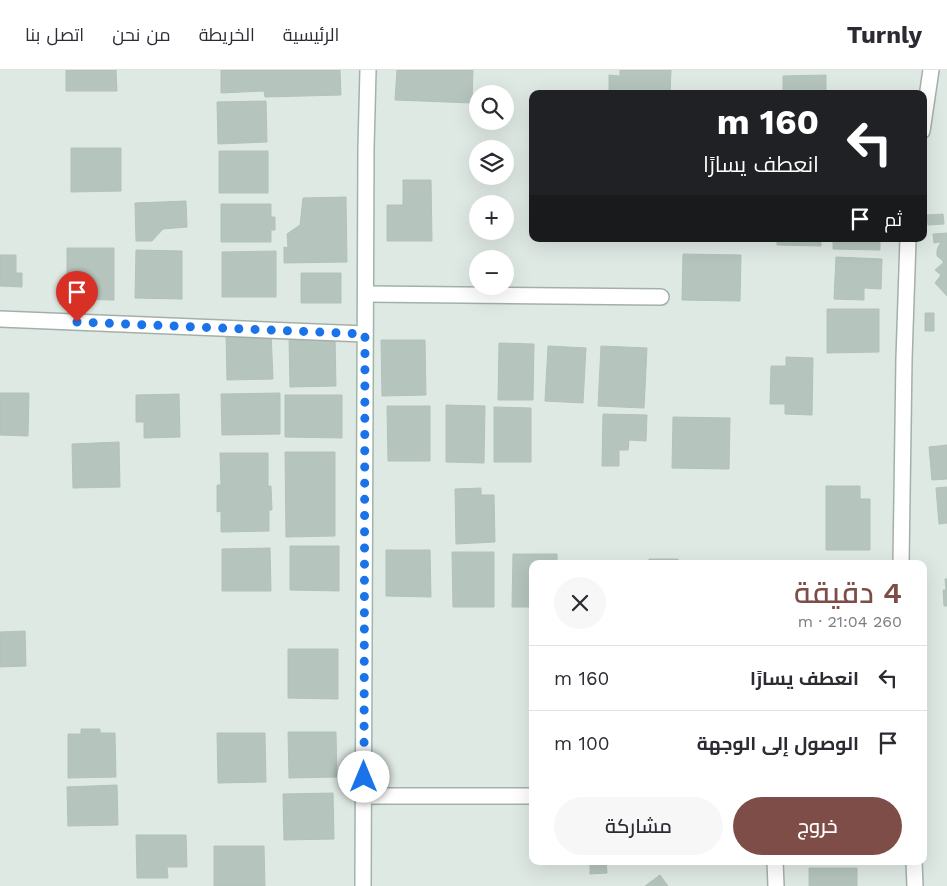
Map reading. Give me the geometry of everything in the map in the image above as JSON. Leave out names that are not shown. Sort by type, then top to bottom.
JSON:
[{"type":"street","points":[[363,886],[368,70]]},
{"type":"street","points":[[927,97],[931,70]]},
{"type":"street","points":[[901,560],[908,242]]},
{"type":"street","points":[[366,294],[661,297]]},
{"type":"street","points":[[0,319],[365,334]]},
{"type":"street","points":[[364,796],[529,796]]},
{"type":"street","points":[[776,865],[776,886]]},
{"type":"street","points":[[914,865],[915,886]]},
{"type":"building","points":[[66,70],[116,70],[117,91],[66,91]]},
{"type":"building","points":[[221,70],[340,70],[341,95],[265,97],[264,91],[221,93]]},
{"type":"building","points":[[397,70],[473,70],[473,85],[469,85],[469,103],[395,100]]},
{"type":"building","points":[[620,70],[671,70],[670,90],[609,90],[609,75],[620,76]]},
{"type":"building","points":[[826,75],[826,90],[783,90],[783,76]]},
{"type":"building","points":[[266,101],[267,142],[218,144],[217,102]]},
{"type":"building","points":[[71,148],[121,148],[121,191],[71,192]]},
{"type":"building","points":[[219,151],[268,151],[268,193],[219,193]]},
{"type":"building","points":[[403,180],[431,180],[432,241],[387,241],[387,205],[403,205]]},
{"type":"building","points":[[346,197],[347,262],[284,263],[284,247],[288,248],[287,234],[300,225],[303,198]]},
{"type":"building","points":[[186,201],[187,227],[163,229],[152,241],[136,241],[135,203]]},
{"type":"building","points":[[221,204],[271,204],[271,217],[275,217],[275,230],[271,230],[271,242],[221,242]]},
{"type":"building","points":[[943,214],[944,224],[928,225],[927,215]]},
{"type":"building","points":[[947,233],[947,296],[935,283],[941,275],[935,270],[943,261],[937,256],[937,250],[942,242],[934,243],[933,234]]},
{"type":"building","points":[[777,242],[821,242],[821,246],[777,245]]},
{"type":"building","points":[[833,242],[880,242],[880,250],[833,249]]},
{"type":"building","points":[[67,248],[114,248],[114,300],[67,299]]},
{"type":"building","points":[[136,250],[182,251],[182,299],[135,298]]},
{"type":"building","points":[[276,251],[276,297],[222,297],[222,252]]},
{"type":"building","points":[[683,254],[741,255],[740,301],[682,300]]},
{"type":"building","points":[[0,255],[16,255],[16,273],[22,273],[22,287],[0,286]]},
{"type":"building","points":[[836,257],[882,259],[881,289],[864,288],[864,300],[834,299]]},
{"type":"building","points":[[301,273],[341,273],[341,303],[301,303]]},
{"type":"building","points":[[827,309],[879,309],[879,352],[827,353]]},
{"type":"building","points":[[925,313],[934,313],[934,331],[925,331]]},
{"type":"building","points":[[271,331],[273,379],[227,380],[226,332]]},
{"type":"building","points":[[289,337],[335,337],[336,386],[290,387]]},
{"type":"building","points":[[381,340],[425,340],[426,395],[382,396]]},
{"type":"building","points":[[499,343],[534,344],[533,400],[498,400]]},
{"type":"building","points":[[548,346],[586,348],[583,403],[545,401]]},
{"type":"building","points":[[601,346],[647,348],[644,408],[598,406]]},
{"type":"building","points":[[786,357],[813,358],[812,415],[785,414],[785,404],[770,404],[771,366],[786,366]]},
{"type":"building","points":[[0,393],[29,393],[28,436],[0,435]]},
{"type":"building","points":[[280,393],[280,434],[222,435],[221,394]]},
{"type":"building","points":[[179,394],[180,437],[144,438],[144,422],[136,422],[136,395]]},
{"type":"building","points":[[285,395],[342,395],[342,438],[285,437]]},
{"type":"building","points":[[446,405],[485,406],[484,463],[446,462]]},
{"type":"building","points":[[387,406],[430,406],[430,461],[388,461]]},
{"type":"building","points":[[494,407],[531,408],[531,462],[494,462]]},
{"type":"building","points":[[603,414],[647,415],[646,441],[629,440],[628,450],[619,450],[619,466],[602,466]]},
{"type":"building","points":[[673,417],[730,418],[729,469],[672,468]]},
{"type":"building","points":[[119,442],[120,487],[73,488],[72,444]]},
{"type":"building","points":[[947,445],[947,479],[932,480],[929,447]]},
{"type":"building","points":[[285,452],[335,452],[335,536],[286,537]]},
{"type":"building","points":[[220,453],[268,453],[268,486],[271,486],[272,510],[269,510],[269,531],[221,532],[221,511],[217,512],[217,485],[221,485]]},
{"type":"building","points":[[826,486],[860,486],[860,499],[870,499],[870,550],[826,550]]},
{"type":"building","points":[[947,487],[947,523],[939,524],[936,488]]},
{"type":"building","points":[[481,488],[481,495],[494,495],[495,542],[456,544],[455,489]]},
{"type":"building","points":[[290,546],[339,546],[339,591],[290,590]]},
{"type":"building","points":[[270,548],[271,591],[222,591],[222,549]]},
{"type":"building","points":[[386,550],[430,550],[431,597],[386,596]]},
{"type":"building","points":[[452,552],[494,552],[494,607],[453,607]]},
{"type":"building","points":[[513,554],[557,554],[557,560],[529,560],[529,607],[512,607]]},
{"type":"building","points":[[649,559],[678,559],[678,560]]},
{"type":"building","points":[[945,579],[947,579],[947,606],[944,606],[943,590],[946,590]]},
{"type":"building","points":[[25,631],[26,666],[0,667],[0,632]]},
{"type":"building","points":[[288,649],[338,649],[338,699],[288,698]]},
{"type":"building","points":[[81,729],[100,729],[100,733],[115,733],[116,777],[68,778],[68,734],[81,734]]},
{"type":"building","points":[[288,732],[336,732],[337,777],[289,778]]},
{"type":"building","points":[[217,733],[265,733],[266,782],[218,783]]},
{"type":"building","points":[[117,785],[118,825],[68,826],[67,787]]},
{"type":"building","points":[[333,793],[334,839],[284,840],[283,794]]},
{"type":"building","points":[[136,835],[186,835],[187,867],[167,867],[168,878],[137,878]]},
{"type":"building","points":[[214,846],[264,846],[265,886],[214,886]]},
{"type":"building","points":[[590,865],[606,865],[607,873],[590,874]]},
{"type":"building","points":[[809,868],[857,868],[857,886],[809,886]]},
{"type":"building","points":[[660,875],[668,886],[645,886]]},
{"type":"route","points":[[77,322],[365,334],[364,777]]}]
